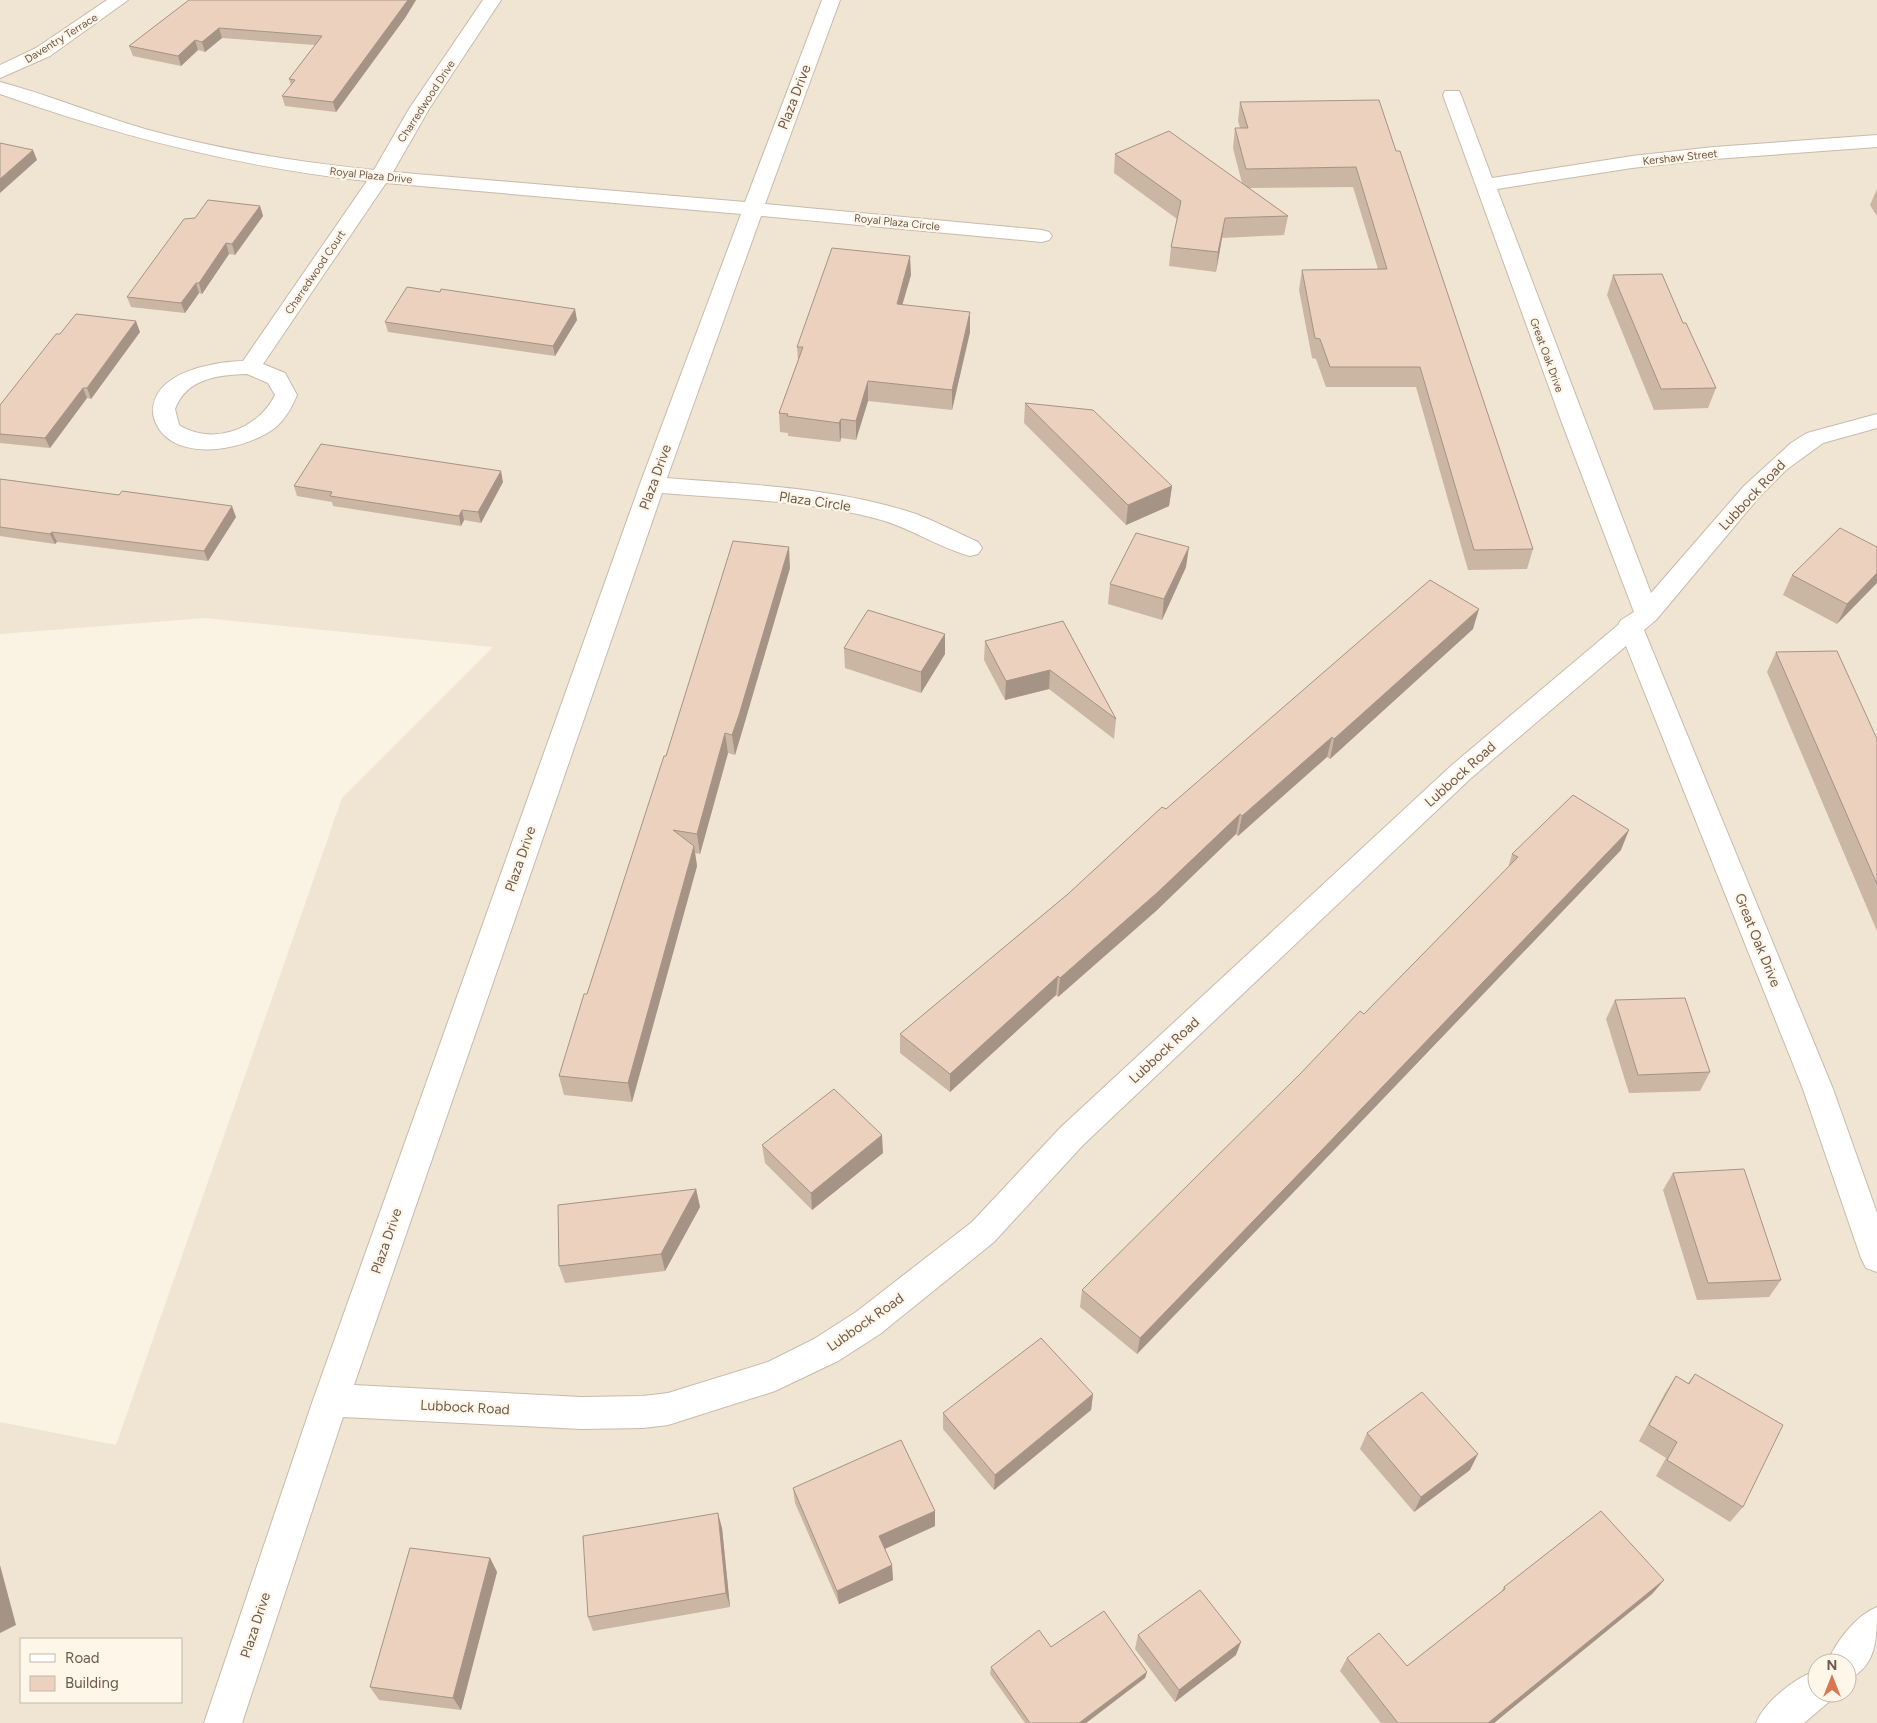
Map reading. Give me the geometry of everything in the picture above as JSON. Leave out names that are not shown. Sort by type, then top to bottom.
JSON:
[{"type":"street","name":"Daventry Terrace","points":[[0,72],[43,52],[119,0]]},
{"type":"street","name":"Charredwood Drive","points":[[380,176],[419,109],[492,0]]},
{"type":"street","name":"Plaza Drive","points":[[223,1723],[330,1400],[652,484],[752,208],[831,0]]},
{"type":"street","name":"Royal Plaza Drive","points":[[0,88],[65,112],[154,138],[279,164],[380,176],[752,208]]},
{"type":"street","name":"Great Oak Drive","points":[[1452,95],[1639,620],[1818,1088],[1877,1258]]},
{"type":"street","name":"Kershaw Street","points":[[1484,185],[1642,161],[1877,141]]},
{"type":"street","name":"Charredwood Court","points":[[250,367],[380,176]]},
{"type":"street","name":"Royal Plaza Circle","points":[[752,208],[1042,236]]},
{"type":"street","points":[[250,367],[277,378],[286,395],[283,408],[263,428],[231,440],[210,442],[192,440],[171,430],[163,414],[166,402],[179,386],[197,375],[221,368],[250,367]]},
{"type":"street","name":"Lubbock Road","points":[[330,1400],[581,1413],[643,1412],[668,1409],[775,1375],[826,1350],[868,1323],[983,1232],[1072,1136],[1461,772],[1639,620],[1752,491],[1799,448],[1815,438],[1834,431],[1877,421]]},
{"type":"street","name":"Plaza Circle","points":[[652,484],[820,500],[862,508],[908,520],[970,548]]},
{"type":"street","points":[[1853,1653],[1877,1625]]},
{"type":"street","points":[[1775,1723],[1807,1696]]},
{"type":"shaded area","points":[[0,0],[1877,0],[1877,1723],[0,1723],[0,1422],[116,1445],[342,798],[493,647],[205,618],[0,634]]},
{"type":"building","points":[[189,0],[408,0],[333,102],[282,96],[295,80],[289,79],[322,36],[219,28],[202,42],[195,40],[178,56],[129,46]]},
{"type":"building","points":[[1379,100],[1396,151],[1400,151],[1533,549],[1474,550],[1420,367],[1330,367],[1320,339],[1315,338],[1302,270],[1387,269],[1356,167],[1246,169],[1235,128],[1248,128],[1240,102]]},
{"type":"building","points":[[1169,131],[1288,216],[1225,218],[1218,252],[1171,247],[1181,201],[1115,154]]},
{"type":"building","points":[[0,143],[33,150],[0,179]]},
{"type":"building","points":[[208,200],[260,206],[232,244],[226,243],[199,283],[196,283],[181,303],[127,297],[184,219],[195,218]]},
{"type":"building","points":[[832,248],[910,256],[897,304],[970,312],[952,390],[868,381],[856,421],[841,419],[839,423],[787,416],[788,414],[779,413],[803,347],[797,347]]},
{"type":"building","points":[[1662,274],[1683,323],[1686,323],[1716,388],[1661,389],[1613,275]]},
{"type":"building","points":[[407,287],[440,292],[441,289],[575,309],[553,346],[385,322]]},
{"type":"building","points":[[76,314],[136,321],[87,388],[83,388],[45,438],[0,434],[0,405],[56,334],[60,334]]},
{"type":"building","points":[[1025,403],[1093,410],[1172,486],[1128,505]]},
{"type":"building","points":[[321,444],[501,471],[478,512],[462,510],[459,516],[330,496],[332,492],[294,486]]},
{"type":"building","points":[[0,479],[119,495],[122,491],[232,506],[204,551],[52,532],[50,534],[0,527]]},
{"type":"building","points":[[1840,528],[1877,547],[1877,573],[1847,604],[1792,575]]},
{"type":"building","points":[[1136,533],[1189,547],[1164,599],[1110,584]]},
{"type":"building","points":[[733,541],[789,547],[739,715],[732,735],[725,733],[697,834],[673,830],[694,846],[628,1083],[559,1076],[584,994],[587,994],[664,756],[666,756]]},
{"type":"building","points":[[1430,580],[1479,609],[1334,739],[1332,737],[1242,816],[1240,814],[1158,892],[1060,978],[1058,976],[950,1074],[900,1034],[1068,894],[1162,807],[1166,809]]},
{"type":"building","points":[[868,610],[945,634],[921,672],[844,648]]},
{"type":"building","points":[[1063,621],[1116,719],[1050,670],[1006,681],[985,641]]},
{"type":"building","points":[[1837,651],[1877,739],[1877,884],[1776,652]]},
{"type":"building","points":[[1573,795],[1629,830],[1140,1338],[1082,1290],[1301,1073],[1360,1011],[1364,1014],[1518,857],[1512,854]]},
{"type":"building","points":[[1685,998],[1710,1072],[1638,1075],[1615,1000]]},
{"type":"building","points":[[834,1089],[882,1135],[811,1193],[762,1145]]},
{"type":"building","points":[[1744,1169],[1781,1280],[1708,1283],[1673,1173]]},
{"type":"building","points":[[696,1189],[661,1254],[559,1266],[558,1205]]},
{"type":"building","points":[[1041,1338],[1093,1394],[995,1475],[943,1413]]},
{"type":"building","points":[[1695,1374],[1783,1425],[1743,1507],[1667,1460],[1677,1442],[1649,1425],[1676,1376],[1689,1384]]},
{"type":"building","points":[[1422,1392],[1478,1454],[1421,1497],[1367,1433]]},
{"type":"building","points":[[901,1440],[935,1511],[879,1536],[892,1565],[837,1591],[793,1488]]},
{"type":"building","points":[[1601,1511],[1664,1580],[1488,1723],[1398,1723],[1347,1658],[1379,1633],[1407,1666]]},
{"type":"building","points":[[718,1513],[726,1593],[588,1617],[583,1536]]},
{"type":"building","points":[[410,1548],[490,1558],[453,1698],[370,1687]]},
{"type":"building","points":[[1200,1590],[1241,1642],[1179,1690],[1138,1635]]},
{"type":"building","points":[[1104,1611],[1147,1672],[1079,1723],[1030,1723],[991,1667],[1039,1630],[1051,1647]]}]
